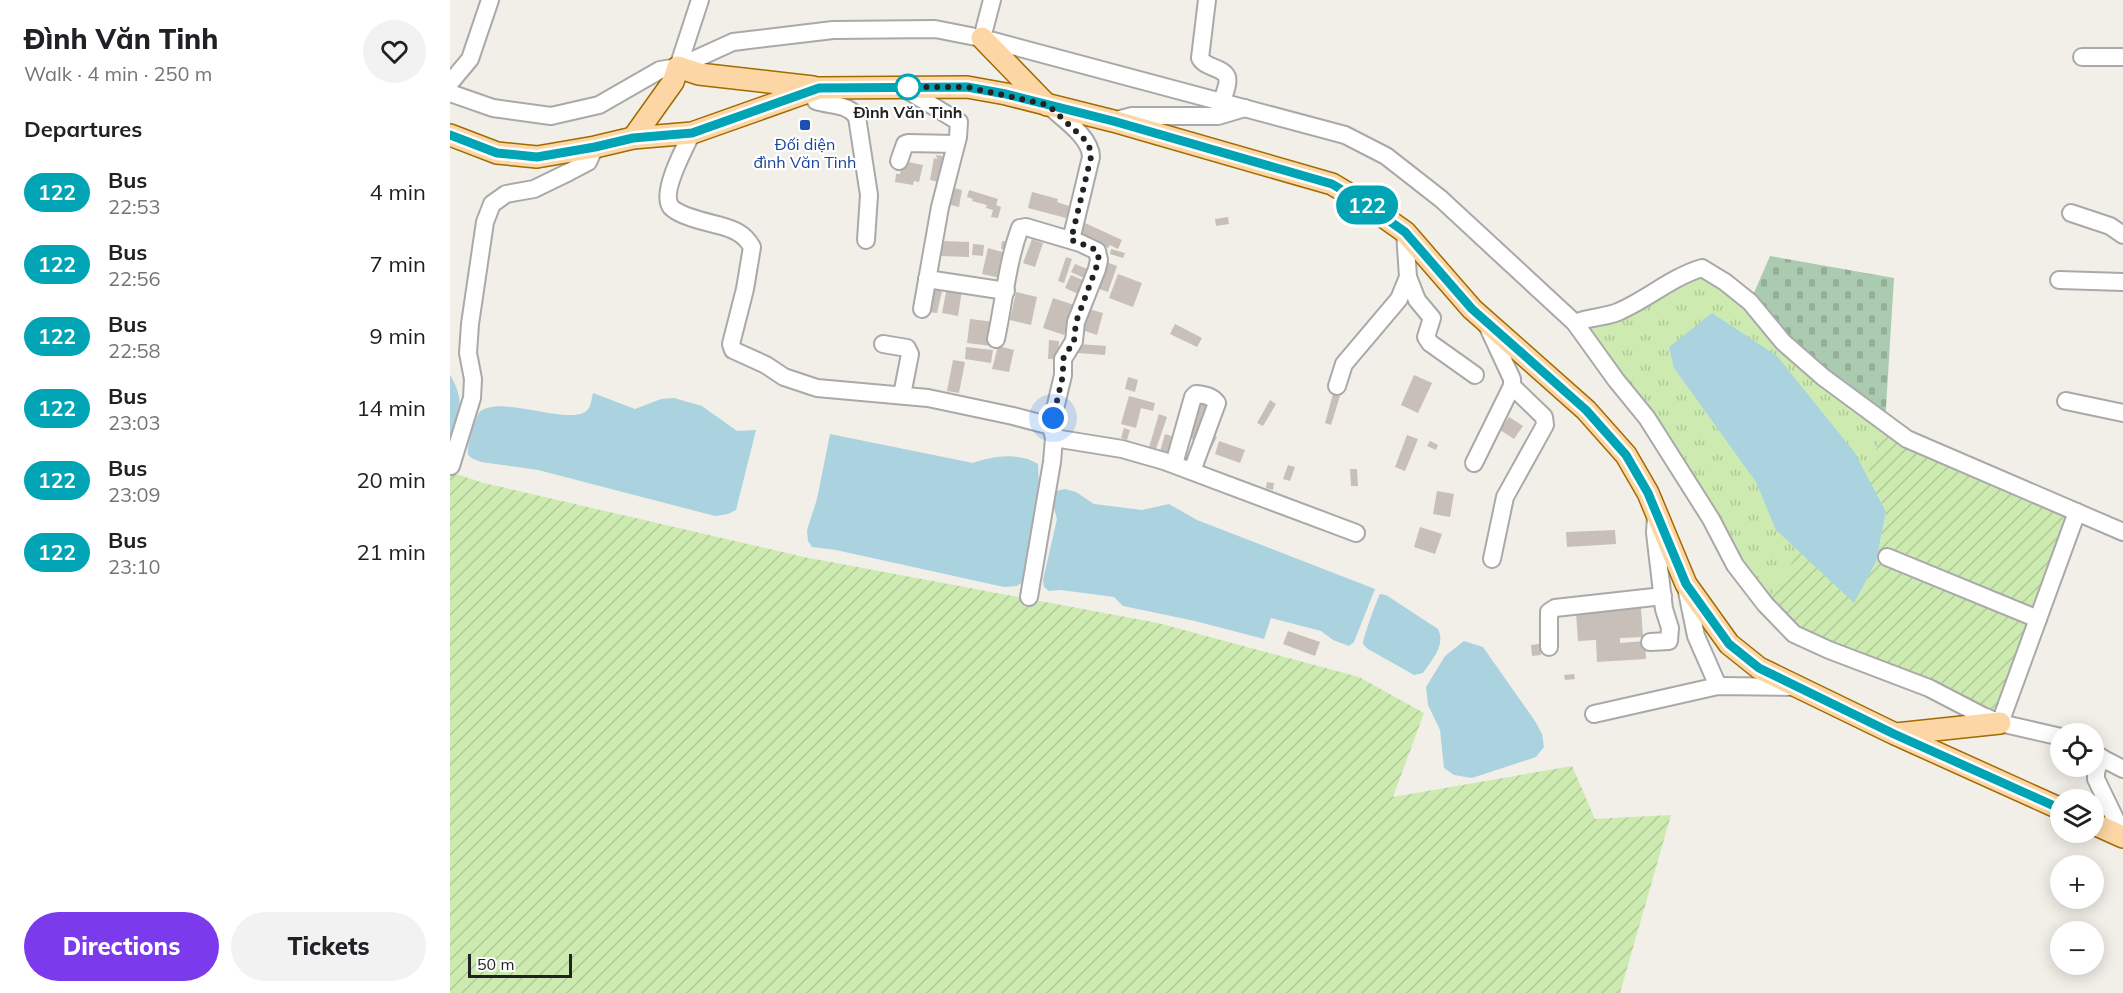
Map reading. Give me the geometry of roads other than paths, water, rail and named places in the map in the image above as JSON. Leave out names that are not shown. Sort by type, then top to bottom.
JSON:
[{"type":"main road","points":[[982,38],[1048,105]]},
{"type":"main road","points":[[633,138],[673,82],[678,67],[699,74],[819,88],[967,87],[1113,121],[1332,184],[1405,232],[1472,309],[1586,410],[1626,455],[1648,493],[1686,584],[1729,644],[1759,668],[1894,734],[2050,804]]},
{"type":"main road","points":[[450,135],[497,153],[537,157],[633,138],[692,133],[819,88]]},
{"type":"main road","points":[[1894,734],[2000,723]]},
{"type":"main road","points":[[2104,828],[2123,836]]},
{"type":"street","points":[[450,82],[470,59],[490,0]]},
{"type":"street","points":[[678,67],[700,0]]},
{"type":"street","points":[[982,38],[993,0]]},
{"type":"street","points":[[1208,0],[1200,58],[1203,63],[1226,75],[1222,101]]},
{"type":"street","points":[[450,93],[493,108],[551,116],[599,105],[660,70],[678,67],[733,42],[833,30],[934,29],[982,38],[1345,135],[1386,156],[1441,199],[1575,323],[1647,418],[1711,519],[1735,565],[1765,604],[1794,634],[1829,650],[1929,688],[2000,723],[2050,734]]},
{"type":"street","points":[[2082,57],[2123,57]]},
{"type":"street","points":[[901,87],[959,122],[956,144],[940,207],[922,309]]},
{"type":"street","points":[[819,88],[814,96],[816,101],[851,109],[857,117],[869,195],[866,240]]},
{"type":"street","points":[[1048,105],[1083,138],[1091,151],[1071,240]]},
{"type":"street","points":[[1113,121],[1132,116],[1218,116],[1246,108]]},
{"type":"street","points":[[692,133],[677,164],[670,187],[669,203],[672,208],[690,217],[742,234],[752,247],[746,289],[731,341],[733,350],[766,365],[784,377],[817,388],[902,395],[966,405],[1053,432],[1174,464],[1356,534]]},
{"type":"street","points":[[899,161],[905,144],[956,144]]},
{"type":"street","points":[[451,466],[472,398],[473,379],[468,353],[470,324],[485,222],[492,204],[506,194],[534,189],[588,162],[595,147]]},
{"type":"street","points":[[2071,213],[2110,226],[2123,235]]},
{"type":"street","points":[[996,339],[1008,273],[1020,228],[1026,227],[1071,240],[1097,251],[1099,260],[1076,322],[1074,341],[1063,359],[1063,375],[1053,432],[1052,462],[1029,597]]},
{"type":"street","points":[[1405,232],[1408,277],[1417,300],[1432,318],[1426,337],[1430,344],[1475,375]]},
{"type":"street","points":[[1575,323],[1587,318],[1618,313],[1683,274],[1702,268],[1725,282],[1750,302],[1783,342],[1823,377],[1907,439],[2123,532]]},
{"type":"street","points":[[1337,386],[1344,364],[1399,299],[1408,277]]},
{"type":"street","points":[[927,279],[1006,291]]},
{"type":"street","points":[[2059,280],[2123,282]]},
{"type":"street","points":[[1474,463],[1512,386],[1512,379],[1485,320]]},
{"type":"street","points":[[883,344],[908,348],[910,354],[902,395]]},
{"type":"street","points":[[1492,559],[1505,497],[1545,425],[1544,417],[1512,386]]},
{"type":"street","points":[[1174,464],[1193,397],[1196,394],[1206,395],[1214,399],[1216,403],[1192,471]]},
{"type":"street","points":[[2066,401],[2123,413]]},
{"type":"street","points":[[1650,642],[1670,641],[1655,533],[1656,511]]},
{"type":"street","points":[[2000,723],[2077,512]]},
{"type":"street","points":[[1887,557],[2038,619]]},
{"type":"street","points":[[1686,584],[1696,636],[1718,686]]},
{"type":"street","points":[[1549,647],[1549,612],[1555,608],[1663,596]]},
{"type":"street","points":[[1594,714],[1718,686],[1799,687]]},
{"type":"street","points":[[2104,758],[2123,769]]},
{"type":"street","points":[[2096,777],[2123,836]]},
{"type":"water","points":[[1712,313],[1777,356],[1855,453],[1886,512],[1876,562],[1854,603],[1776,530],[1756,482],[1674,368],[1669,347]]},
{"type":"water","points":[[450,375],[458,393],[460,409],[450,444]]},
{"type":"water","points":[[593,393],[635,409],[661,399],[674,398],[702,406],[737,431],[756,430],[736,510],[715,516],[538,470],[481,462],[468,455],[473,427],[478,414],[486,408],[512,407],[573,415],[588,410]]},
{"type":"water","points":[[830,434],[973,463],[1006,456],[1031,460],[1038,464],[1039,485],[1024,581],[1017,586],[1004,587],[836,550],[812,547],[808,541],[807,530],[817,499]]},
{"type":"water","points":[[1065,489],[1076,492],[1094,504],[1142,510],[1169,504],[1197,520],[1375,589],[1354,642],[1349,646],[1333,640],[1321,631],[1271,618],[1264,639],[1195,621],[1123,606],[1114,597],[1061,590],[1049,591],[1044,587],[1043,580],[1057,519],[1052,501],[1056,491]]},
{"type":"water","points":[[1380,594],[1386,595],[1438,629],[1439,647],[1423,673],[1414,675],[1363,644]]},
{"type":"water","points":[[1464,641],[1483,647],[1535,721],[1542,734],[1544,747],[1536,757],[1472,778],[1454,775],[1444,768],[1440,730],[1428,705],[1426,687],[1445,656]]},
{"type":"place","name":"Đình Văn Tinh","points":[[908,87]]},
{"type":"place","name":"Đối diện đình Văn Tinh","points":[[805,125]]}]
